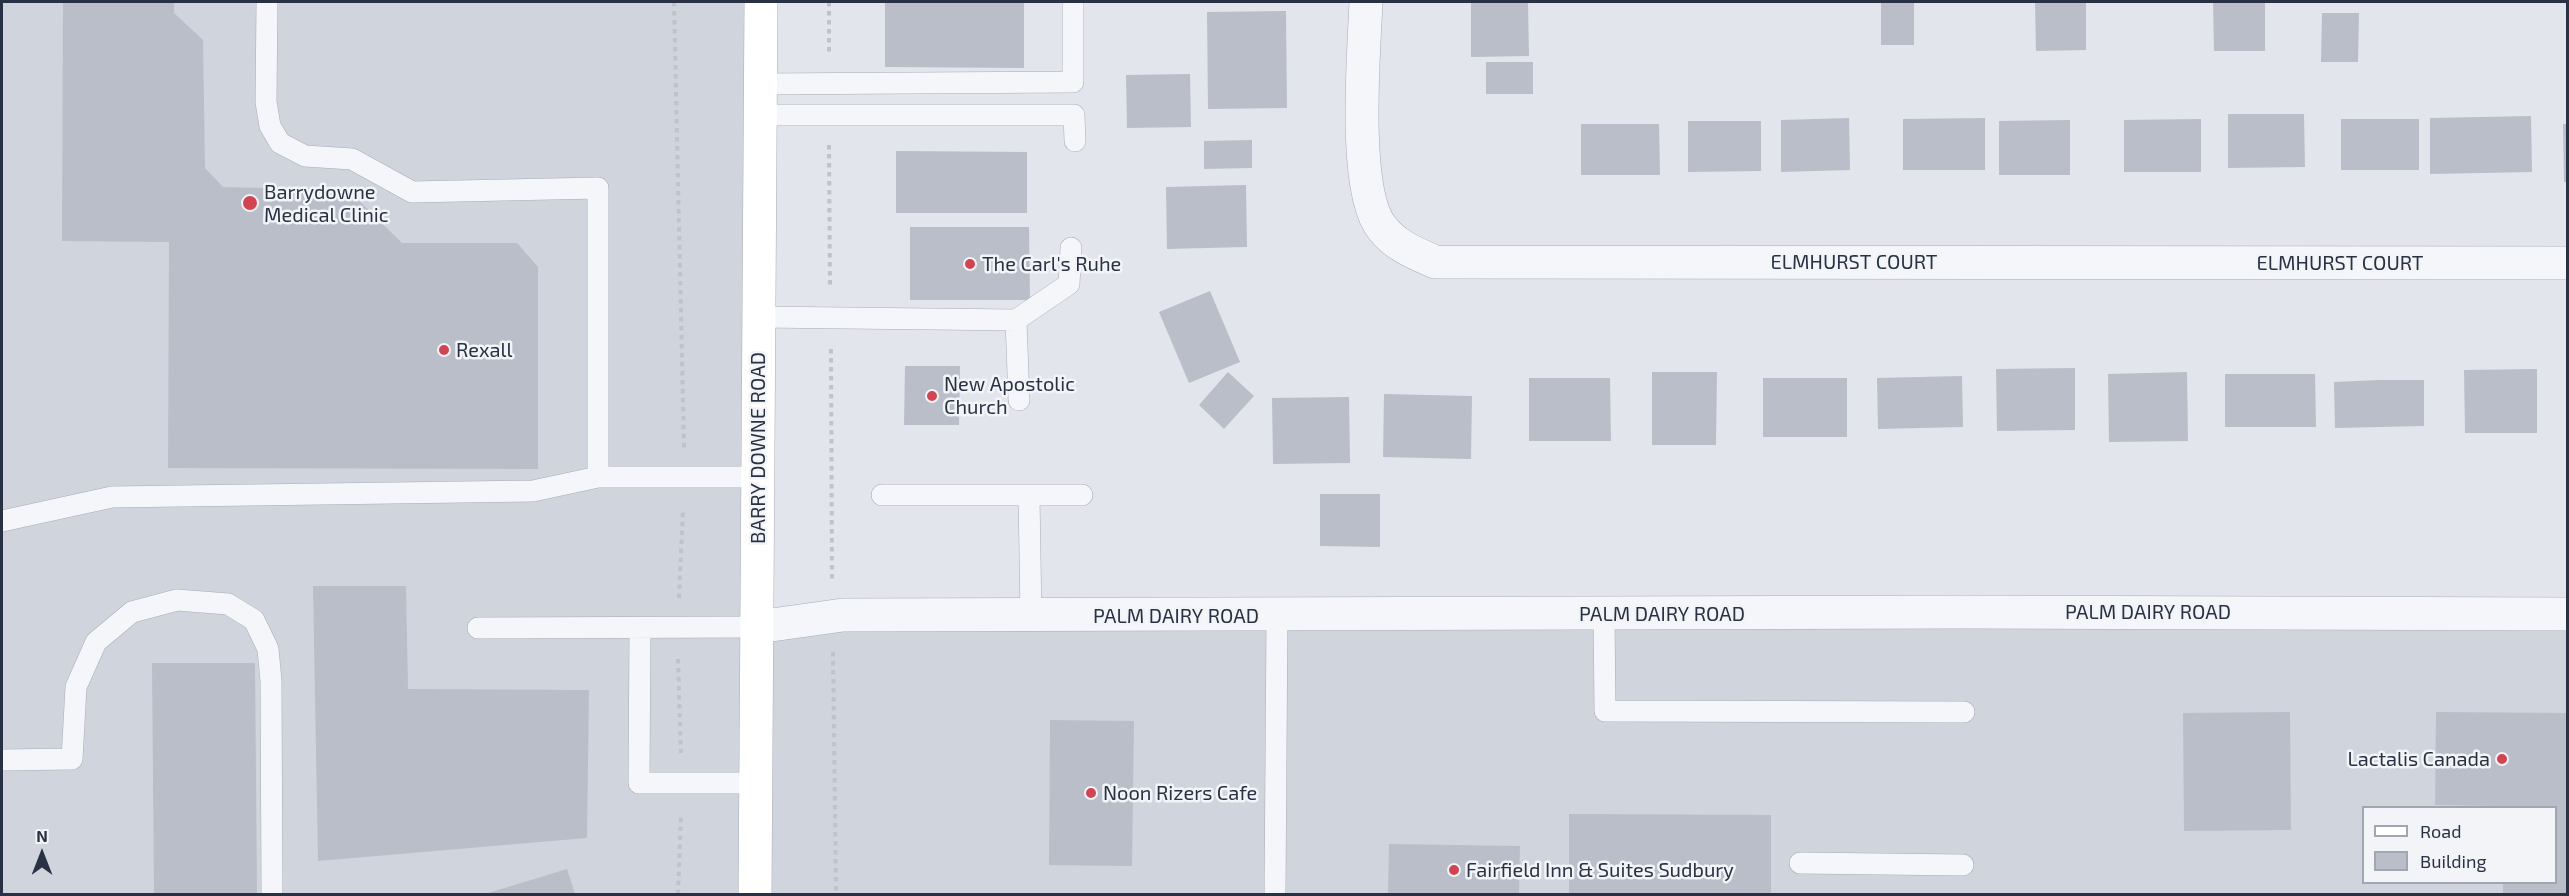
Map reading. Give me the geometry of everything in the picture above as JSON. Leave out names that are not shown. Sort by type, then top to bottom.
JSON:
[{"type":"main road","name":"BARRY DOWNE ROAD","points":[[755,894],[761,2]]},
{"type":"street","name":"ELMHURST COURT","points":[[1365,2],[1362,148],[1368,201],[1381,227],[1402,248],[1435,262],[2568,263]]},
{"type":"street","name":"PALM DAIRY ROAD","points":[[756,627],[833,616],[2568,614]]},
{"type":"lane","points":[[267,2],[266,102],[270,126],[280,143],[305,156],[352,159],[412,192],[598,188],[598,477]]},
{"type":"lane","points":[[760,99],[829,84],[1073,82],[1073,2]]},
{"type":"lane","points":[[760,99],[829,116],[1074,115],[1075,141]]},
{"type":"lane","points":[[759,317],[1016,320],[1069,284],[1071,248]]},
{"type":"lane","points":[[1016,320],[1019,399]]},
{"type":"lane","points":[[2,521],[112,496],[532,491],[598,477],[758,477]]},
{"type":"lane","points":[[882,495],[1082,495]]},
{"type":"lane","points":[[1029,495],[1031,616]]},
{"type":"lane","points":[[2,760],[72,759],[76,687],[96,642],[132,612],[177,600],[228,604],[254,620],[268,650],[271,681],[272,894]]},
{"type":"lane","points":[[1604,614],[1605,711],[1964,712]]},
{"type":"lane","points":[[1275,894],[1277,616]]},
{"type":"lane","points":[[640,627],[639,783],[756,783]]},
{"type":"lane","points":[[478,628],[756,627]]},
{"type":"lane","points":[[1800,863],[1963,865]]},
{"type":"path","points":[[829,2],[829,84]]},
{"type":"path","points":[[829,116],[836,894]]},
{"type":"shaded area","points":[[2,2],[760,2],[753,612],[2567,612],[2567,894],[2,894]]},
{"type":"building","points":[[63,2],[174,2],[174,13],[203,40],[205,168],[223,187],[348,190],[402,243],[517,243],[538,267],[538,469],[168,468],[169,242],[62,241]]},
{"type":"building","points":[[885,2],[1024,2],[1024,68],[885,67]]},
{"type":"building","points":[[1471,2],[1528,2],[1529,56],[1471,57]]},
{"type":"building","points":[[1881,2],[1914,2],[1914,45],[1881,45]]},
{"type":"building","points":[[2035,2],[2086,2],[2086,50],[2036,51]]},
{"type":"building","points":[[2213,2],[2265,2],[2265,51],[2214,51]]},
{"type":"building","points":[[1286,11],[1287,108],[1208,109],[1207,12]]},
{"type":"building","points":[[2322,13],[2359,13],[2358,62],[2321,62]]},
{"type":"building","points":[[1486,62],[1533,62],[1533,94],[1486,94]]},
{"type":"building","points":[[1190,74],[1191,127],[1127,128],[1126,75]]},
{"type":"building","points":[[2228,114],[2304,114],[2305,167],[2228,168]]},
{"type":"building","points":[[2531,116],[2532,172],[2430,174],[2430,118]]},
{"type":"building","points":[[1849,118],[1850,170],[1781,172],[1781,120]]},
{"type":"building","points":[[1985,118],[1985,170],[1903,170],[1903,119]]},
{"type":"building","points":[[2201,119],[2201,172],[2124,172],[2124,120]]},
{"type":"building","points":[[2341,119],[2419,119],[2419,170],[2341,170]]},
{"type":"building","points":[[2070,120],[2070,175],[1999,175],[1999,121]]},
{"type":"building","points":[[1688,121],[1761,121],[1761,171],[1688,172]]},
{"type":"building","points":[[1581,124],[1659,124],[1660,175],[1581,175]]},
{"type":"building","points":[[2563,124],[2568,124],[2568,182],[2564,182]]},
{"type":"building","points":[[1252,140],[1252,168],[1204,169],[1204,141]]},
{"type":"building","points":[[896,151],[1027,152],[1027,213],[896,213]]},
{"type":"building","points":[[1246,185],[1247,247],[1167,249],[1166,187]]},
{"type":"building","name":"The Carl's Ruhe","points":[[910,227],[1029,227],[1030,300],[910,300]]},
{"type":"building","points":[[1210,291],[1240,362],[1189,383],[1159,312]]},
{"type":"building","name":"New Apostolic Church","points":[[905,366],[960,366],[959,425],[904,425]]},
{"type":"building","points":[[2075,368],[2075,430],[1997,431],[1996,369]]},
{"type":"building","points":[[2537,369],[2537,433],[2465,433],[2464,370]]},
{"type":"building","points":[[1228,372],[1254,396],[1224,429],[1199,405]]},
{"type":"building","points":[[1652,372],[1717,372],[1716,445],[1652,445]]},
{"type":"building","points":[[2187,372],[2188,441],[2109,442],[2108,374]]},
{"type":"building","points":[[2225,374],[2315,374],[2316,427],[2225,427]]},
{"type":"building","points":[[1962,376],[1963,427],[1878,429],[1877,378]]},
{"type":"building","points":[[1529,378],[1610,378],[1611,441],[1529,441]]},
{"type":"building","points":[[1763,378],[1847,378],[1847,437],[1763,437]]},
{"type":"building","points":[[2424,380],[2424,426],[2335,428],[2334,382]]},
{"type":"building","points":[[1384,394],[1472,396],[1471,459],[1383,457]]},
{"type":"building","points":[[1349,397],[1350,463],[1273,464],[1272,398]]},
{"type":"building","points":[[1320,494],[1380,494],[1380,547],[1320,546]]},
{"type":"building","points":[[313,586],[406,586],[408,689],[589,690],[587,838],[318,861]]},
{"type":"building","points":[[152,663],[255,663],[257,894],[154,894]]},
{"type":"building","points":[[2290,712],[2291,830],[2184,831],[2183,713]]},
{"type":"building","name":"Lactalis Canada","points":[[2436,712],[2568,713],[2568,894],[2503,894],[2503,884],[2557,884],[2557,806],[2435,805]]},
{"type":"building","name":"Noon Rizers Cafe","points":[[1050,720],[1134,721],[1132,866],[1049,865]]},
{"type":"building","points":[[1569,814],[1771,815],[1771,894],[1569,894]]},
{"type":"building","name":"Fairfield Inn & Suites Sudbury","points":[[1389,844],[1520,846],[1519,894],[1388,894]]},
{"type":"building","points":[[567,869],[575,894],[485,894]]},
{"type":"place","name":"Barrydowne Medical Clinic","points":[[250,203]]},
{"type":"place","name":"The Carl's Ruhe","points":[[970,264]]},
{"type":"place","name":"Rexall","points":[[444,350]]},
{"type":"place","name":"New Apostolic Church","points":[[932,396]]},
{"type":"place","name":"Lactalis Canada","points":[[2502,759]]},
{"type":"place","name":"Noon Rizers Cafe","points":[[1091,793]]},
{"type":"place","name":"Fairfield Inn & Suites Sudbury","points":[[1454,870]]}]
